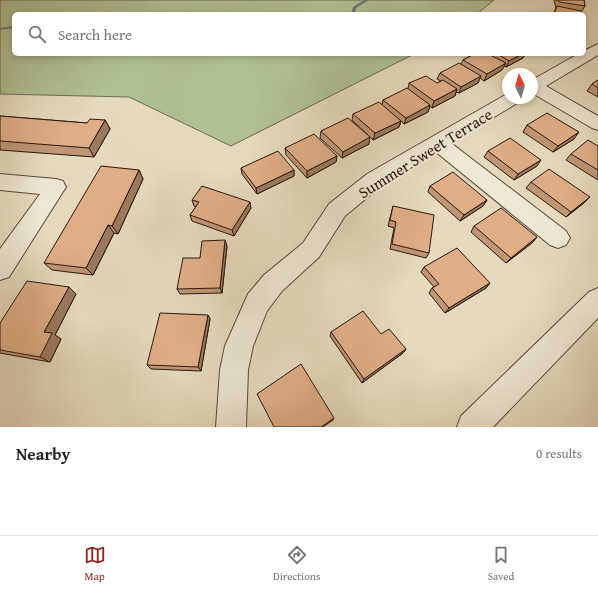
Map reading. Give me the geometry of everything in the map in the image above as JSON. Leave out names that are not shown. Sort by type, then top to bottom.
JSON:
[{"type":"street","points":[[586,55],[598,48]]},
{"type":"street","points":[[538,84],[585,56]]},
{"type":"street","points":[[538,90],[598,124]]},
{"type":"street","name":"Summer Sweet Terrace","points":[[231,427],[234,370],[239,346],[257,303],[273,283],[311,250],[337,210],[374,180],[503,104]]},
{"type":"street","points":[[437,143],[558,238]]},
{"type":"street","points":[[0,182],[56,187],[0,269]]},
{"type":"street","points":[[472,427],[598,300]]},
{"type":"green space","points":[[0,0],[494,0],[479,12],[12,12],[12,56],[410,56],[231,146],[129,97],[0,94]]},
{"type":"building","points":[[558,0],[584,0],[585,6],[559,2]]},
{"type":"building","points":[[557,6],[581,11],[581,12],[555,12]]},
{"type":"building","points":[[470,56],[492,56],[506,63],[487,74],[463,60]]},
{"type":"building","points":[[501,56],[518,56],[509,61]]},
{"type":"building","points":[[459,63],[481,76],[461,87],[440,73]]},
{"type":"building","points":[[426,76],[437,83],[443,80],[457,89],[434,101],[409,83]]},
{"type":"building","points":[[598,80],[598,88],[592,84]]},
{"type":"building","points":[[407,88],[430,105],[406,118],[383,100]]},
{"type":"building","points":[[379,102],[401,121],[375,133],[353,114]]},
{"type":"building","points":[[547,113],[579,132],[558,146],[527,125]]},
{"type":"building","points":[[0,116],[87,123],[90,119],[105,120],[89,148],[0,141]]},
{"type":"building","points":[[348,118],[370,137],[343,152],[321,131]]},
{"type":"building","points":[[314,134],[337,156],[307,171],[285,148]]},
{"type":"building","points":[[510,138],[541,160],[518,174],[488,151]]},
{"type":"building","points":[[588,140],[598,146],[598,170],[571,154]]},
{"type":"building","points":[[278,151],[294,170],[256,188],[241,168]]},
{"type":"building","points":[[101,166],[139,170],[112,226],[108,225],[86,268],[44,263]]},
{"type":"building","points":[[549,169],[590,197],[571,212],[531,182]]},
{"type":"building","points":[[453,172],[487,200],[464,215],[430,186]]},
{"type":"building","points":[[202,186],[250,202],[232,230],[190,215],[199,202],[192,200]]},
{"type":"building","points":[[393,206],[434,215],[429,253],[392,244],[396,222],[390,220]]},
{"type":"building","points":[[501,208],[537,237],[511,258],[474,226]]},
{"type":"building","points":[[225,240],[220,288],[177,289],[183,258],[200,258],[202,241]]},
{"type":"building","points":[[457,248],[490,283],[449,308],[432,288],[439,284],[424,267]]},
{"type":"building","points":[[27,281],[69,287],[44,332],[52,333],[40,357],[0,350],[0,323]]},
{"type":"building","points":[[363,311],[381,334],[389,329],[406,349],[364,379],[331,332]]},
{"type":"building","points":[[160,313],[208,315],[198,367],[147,365]]},
{"type":"building","points":[[301,364],[334,418],[321,427],[274,427],[257,394]]},
{"type":"waterway","points":[[353,12],[354,8],[367,0]]},
{"type":"waterway","points":[[0,29],[12,27]]}]
